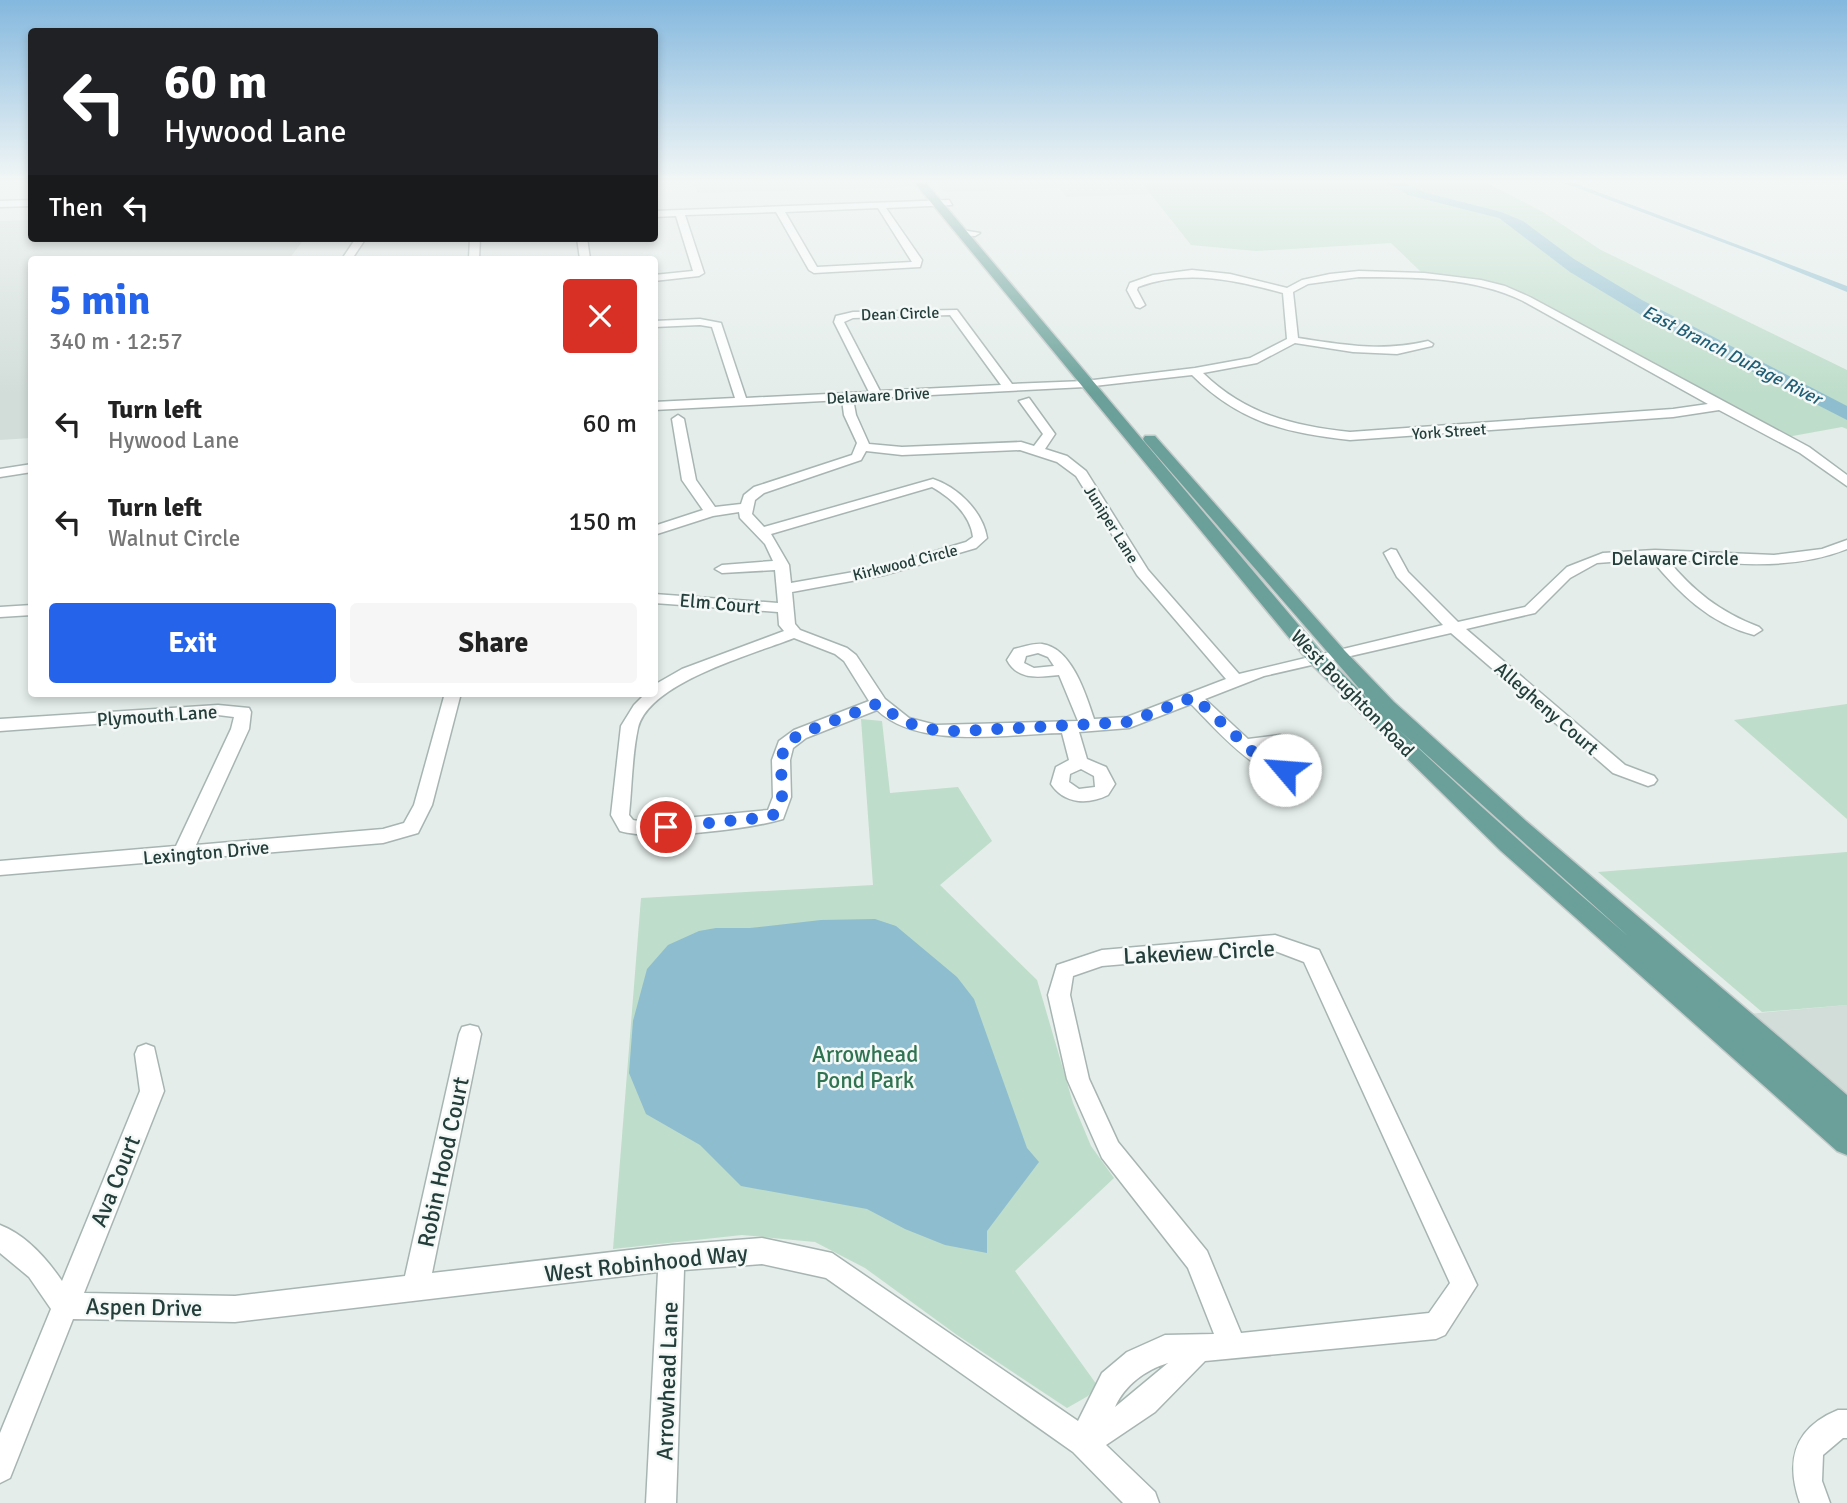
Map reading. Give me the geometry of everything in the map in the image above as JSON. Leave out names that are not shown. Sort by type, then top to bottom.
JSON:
[{"type":"main road","name":"West Boughton Road","points":[[986,253],[1327,656],[1454,797],[1847,1142]]},
{"type":"main road","name":"West Boughton Road","points":[[1327,656],[1847,1112]]},
{"type":"street","points":[[658,278],[699,273],[693,253]]},
{"type":"street","points":[[803,253],[814,270],[906,268],[918,265],[910,253]]},
{"type":"street","points":[[1140,305],[1132,290],[1134,285],[1173,273],[1215,275],[1288,291]]},
{"type":"street","points":[[1288,291],[1296,284],[1332,278],[1424,275],[1479,283],[1522,296],[1806,453],[1847,482]]},
{"type":"street","points":[[1288,291],[1293,340]]},
{"type":"street","name":"Dean Circle","points":[[876,394],[839,322],[840,318],[866,314],[953,312],[1009,388]]},
{"type":"street","points":[[658,324],[708,322],[718,326],[742,402]]},
{"type":"street","points":[[1093,383],[1253,361],[1293,340],[1353,349],[1397,351],[1429,344]]},
{"type":"street","name":"York Street","points":[[1195,371],[1232,405],[1259,418],[1310,432],[1350,436],[1617,417],[1721,406]]},
{"type":"street","name":"Delaware Drive","points":[[658,406],[1093,383]]},
{"type":"street","points":[[651,697],[630,726],[620,816],[627,826],[643,829],[760,818],[776,814],[782,797],[781,760],[785,745],[800,734],[879,703],[850,658],[841,651],[794,633],[787,625],[782,565],[778,553],[745,515],[749,498],[759,490],[857,457],[863,447],[850,415],[847,397]]},
{"type":"street","points":[[1025,401],[1049,434],[1038,450]]},
{"type":"street","points":[[678,419],[687,472],[711,512]]},
{"type":"street","name":"Juniper Lane","points":[[863,447],[902,451],[1021,446],[1062,459],[1081,474],[1142,572],[1236,680]]},
{"type":"street","points":[[0,473],[28,469]]},
{"type":"street","name":"Kirkwood Circle","points":[[762,532],[909,488],[933,484],[947,489],[980,529],[980,538],[971,545],[884,570],[784,589]]},
{"type":"street","points":[[658,530],[711,512],[745,508]]},
{"type":"street","name":"Delaware Circle","points":[[879,703],[904,722],[936,731],[1069,727],[1129,722],[1236,680],[1453,626],[1530,610],[1548,595],[1560,577],[1594,559],[1655,554],[1800,558],[1831,553],[1847,544]]},
{"type":"street","name":"Allegheny Court","points":[[1391,553],[1402,574],[1453,626],[1619,769],[1648,780]]},
{"type":"street","points":[[1655,554],[1684,590],[1704,608],[1754,630]]},
{"type":"street","points":[[722,569],[782,565]]},
{"type":"street","name":"Elm Court","points":[[658,598],[785,608]]},
{"type":"street","points":[[0,612],[28,610]]},
{"type":"street","points":[[658,690],[688,673],[794,633]]},
{"type":"street","points":[[1062,670],[1075,685],[1088,726]]},
{"type":"street","name":"Lexington Drive","points":[[0,869],[383,836],[411,828],[422,806],[452,697]]},
{"type":"street","points":[[1194,697],[1245,745]]},
{"type":"street","name":"Plymouth Lane","points":[[0,725],[218,709],[243,712],[240,729],[182,854]]},
{"type":"street","points":[[1069,727],[1079,763]]},
{"type":"street","name":"Lakeview Circle","points":[[1083,1442],[1116,1425],[1179,1373],[1198,1349],[1233,1347],[1436,1326],[1464,1285],[1312,957],[1275,943],[1102,958],[1064,971],[1059,995],[1083,1091],[1110,1150],[1198,1259],[1233,1347]]},
{"type":"street","name":"Robin Hood Court","points":[[415,1290],[470,1034]]},
{"type":"street","name":"Ava Court","points":[[0,1468],[152,1091],[146,1054]]},
{"type":"street","name":"Aspen Drive","points":[[0,1237],[38,1268],[64,1306],[235,1308]]},
{"type":"street","name":"West Robinhood Way","points":[[235,1308],[415,1290],[672,1258],[762,1251],[832,1266],[1083,1442],[1144,1503]]},
{"type":"street","name":"Arrowhead Lane","points":[[662,1503],[672,1258]]},
{"type":"street","points":[[1815,1503],[1807,1481],[1809,1448],[1838,1424],[1847,1424]]},
{"type":"shaded area","points":[[0,253],[293,253],[291,256],[28,256],[28,438],[0,440]]},
{"type":"shaded area","points":[[1847,1005],[1847,1095],[1748,1014]]},
{"type":"green space","points":[[1401,253],[1607,253],[1847,370],[1847,429],[1842,427],[1787,437],[1534,299],[1476,280],[1421,272]]},
{"type":"green space","points":[[1847,704],[1847,819],[1734,720]]},
{"type":"green space","name":"Arrowhead Pond Park","points":[[861,719],[882,721],[890,793],[958,787],[992,841],[940,885],[1037,980],[1073,1103],[1091,1146],[1114,1178],[1015,1271],[1097,1385],[1088,1396],[1067,1408],[957,1335],[865,1268],[815,1242],[742,1235],[613,1249],[641,898],[873,885]]},
{"type":"green space","points":[[1847,852],[1847,1005],[1762,1012],[1598,872]]},
{"type":"water","name":"East Branch DuPage River","points":[[1545,253],[1566,253],[1642,300],[1847,406],[1847,420],[1643,316],[1570,272]]},
{"type":"water","points":[[1751,253],[1760,253],[1847,286],[1847,292]]},
{"type":"water","points":[[875,919],[896,926],[957,977],[974,999],[1027,1148],[1039,1162],[987,1231],[987,1253],[945,1245],[905,1229],[867,1209],[741,1186],[700,1145],[646,1114],[629,1073],[633,1021],[647,969],[668,945],[699,931],[716,928]]},
{"type":"route","points":[[666,827],[776,814],[782,797],[781,760],[785,745],[800,734],[879,703],[892,715],[921,728],[961,731],[1129,722],[1194,697],[1267,765],[1285,770]]}]
